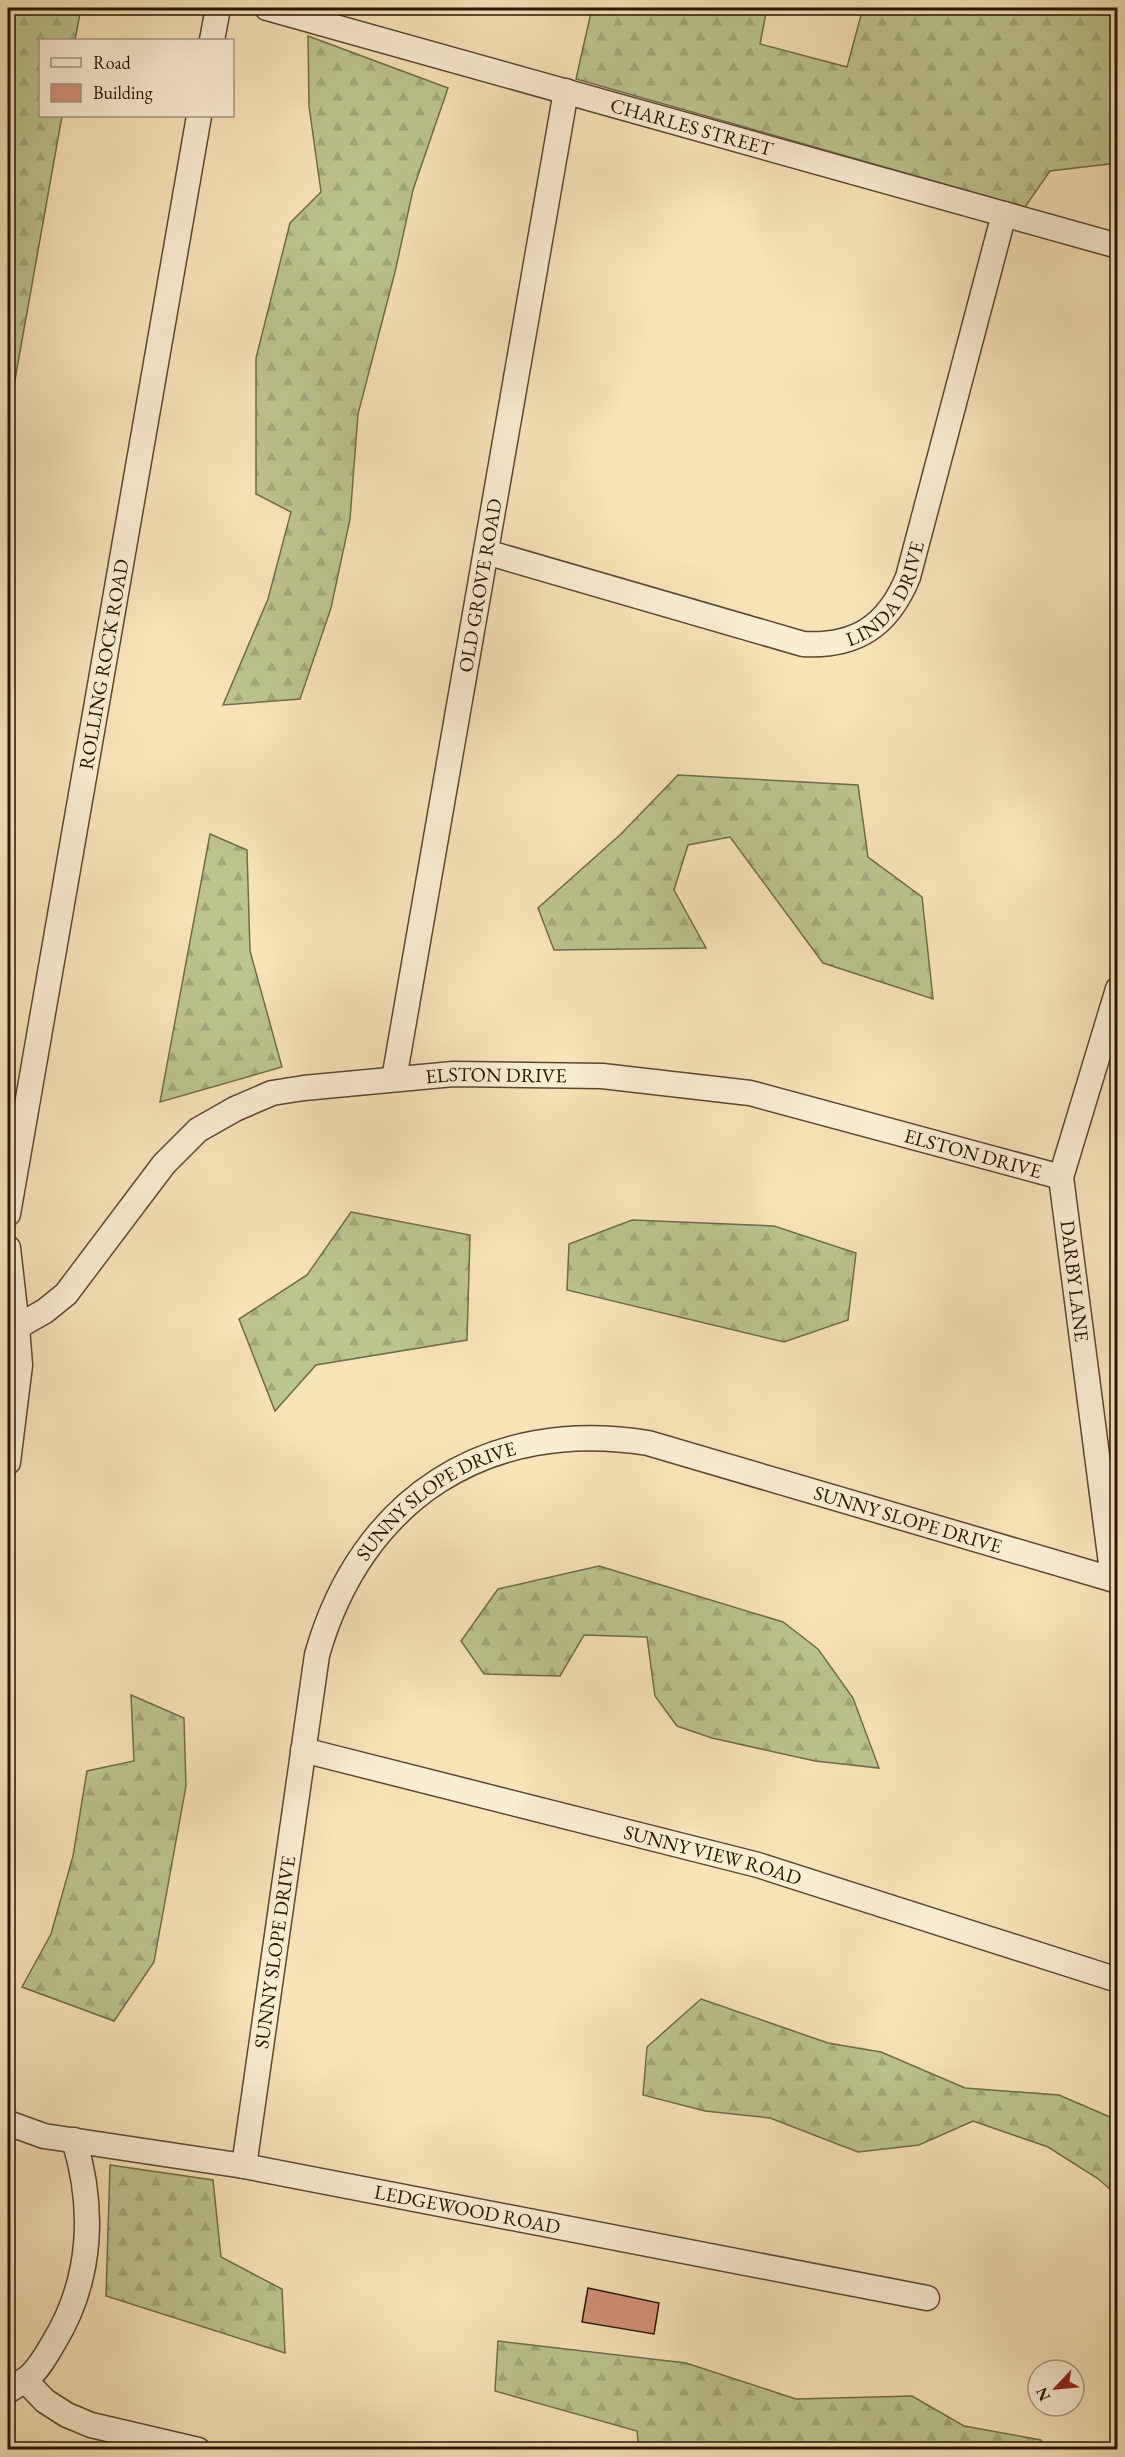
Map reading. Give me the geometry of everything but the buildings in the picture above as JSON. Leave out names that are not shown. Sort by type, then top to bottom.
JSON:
[{"type":"street","points":[[212,39],[218,8]]},
{"type":"street","name":"CHARLES STREET","points":[[267,8],[1118,246]]},
{"type":"street","name":"OLD GROVE ROAD","points":[[394,1079],[566,91]]},
{"type":"street","name":"ROLLING ROCK ROAD","points":[[8,1214],[199,117]]},
{"type":"street","name":"LINDA DRIVE","points":[[486,552],[802,644],[822,645],[841,642],[860,635],[876,625],[901,595],[908,577],[1004,214]]},
{"type":"street","name":"DARBY LANE","points":[[1115,1580],[1062,1177],[1118,989]]},
{"type":"street","name":"ELSTON DRIVE","points":[[18,1327],[45,1311],[66,1293],[164,1164],[198,1130],[235,1109],[272,1093],[453,1074],[602,1076],[750,1092],[1062,1177]]},
{"type":"street","points":[[8,1248],[18,1327],[20,1365],[8,1462]]},
{"type":"street","name":"SUNNY SLOPE DRIVE","points":[[244,2166],[314,1672],[325,1627],[340,1592],[365,1550],[404,1507],[443,1478],[477,1460],[532,1442],[590,1437],[648,1443],[1115,1580]]},
{"type":"street","name":"SUNNY VIEW ROAD","points":[[303,1750],[758,1864],[1118,1980]]},
{"type":"street","name":"LEDGEWOOD ROAD","points":[[8,2123],[44,2136],[244,2166],[927,2298]]},
{"type":"street","points":[[74,2140],[86,2189],[87,2239],[84,2263],[70,2311],[60,2333],[42,2361],[16,2386],[75,2419],[91,2425],[198,2450]]},
{"type":"green space","points":[[8,8],[81,8],[75,39],[39,39],[39,117],[62,117],[8,419]]},
{"type":"green space","points":[[592,8],[767,8],[760,44],[847,67],[863,8],[1117,8],[1117,163],[1050,171],[1025,207],[576,79]]},
{"type":"green space","points":[[308,36],[448,88],[413,190],[395,272],[358,414],[350,519],[331,608],[300,699],[223,705],[268,599],[291,512],[256,494],[256,358],[290,223],[321,192],[309,106]]},
{"type":"green space","points":[[678,775],[858,785],[868,857],[922,897],[933,999],[823,963],[730,837],[688,845],[674,890],[706,948],[554,950],[538,908],[621,834]]},
{"type":"green space","points":[[210,834],[247,850],[250,951],[282,1067],[160,1102]]},
{"type":"green space","points":[[351,1212],[470,1235],[467,1340],[316,1365],[275,1411],[239,1319],[307,1275]]},
{"type":"green space","points":[[632,1220],[774,1226],[856,1253],[848,1320],[784,1342],[567,1290],[569,1244]]},
{"type":"green space","points":[[599,1566],[783,1622],[818,1649],[853,1698],[879,1768],[815,1761],[712,1738],[677,1726],[655,1696],[647,1637],[584,1635],[560,1676],[484,1674],[461,1641],[498,1589]]},
{"type":"green space","points":[[131,1695],[184,1718],[186,1786],[154,1962],[114,2021],[22,1987],[51,1934],[73,1856],[87,1771],[134,1761]]},
{"type":"green space","points":[[701,1999],[828,2043],[881,2052],[965,2088],[1059,2095],[1117,2120],[1117,2195],[1097,2178],[1048,2147],[973,2121],[919,2145],[858,2152],[770,2118],[705,2111],[643,2095],[647,2047]]},
{"type":"green space","points":[[110,2165],[213,2180],[221,2257],[282,2289],[285,2353],[106,2296]]},
{"type":"green space","points":[[498,2341],[686,2363],[796,2399],[912,2396],[964,2426],[1041,2440],[1045,2449],[639,2449],[637,2431],[495,2391]]}]
